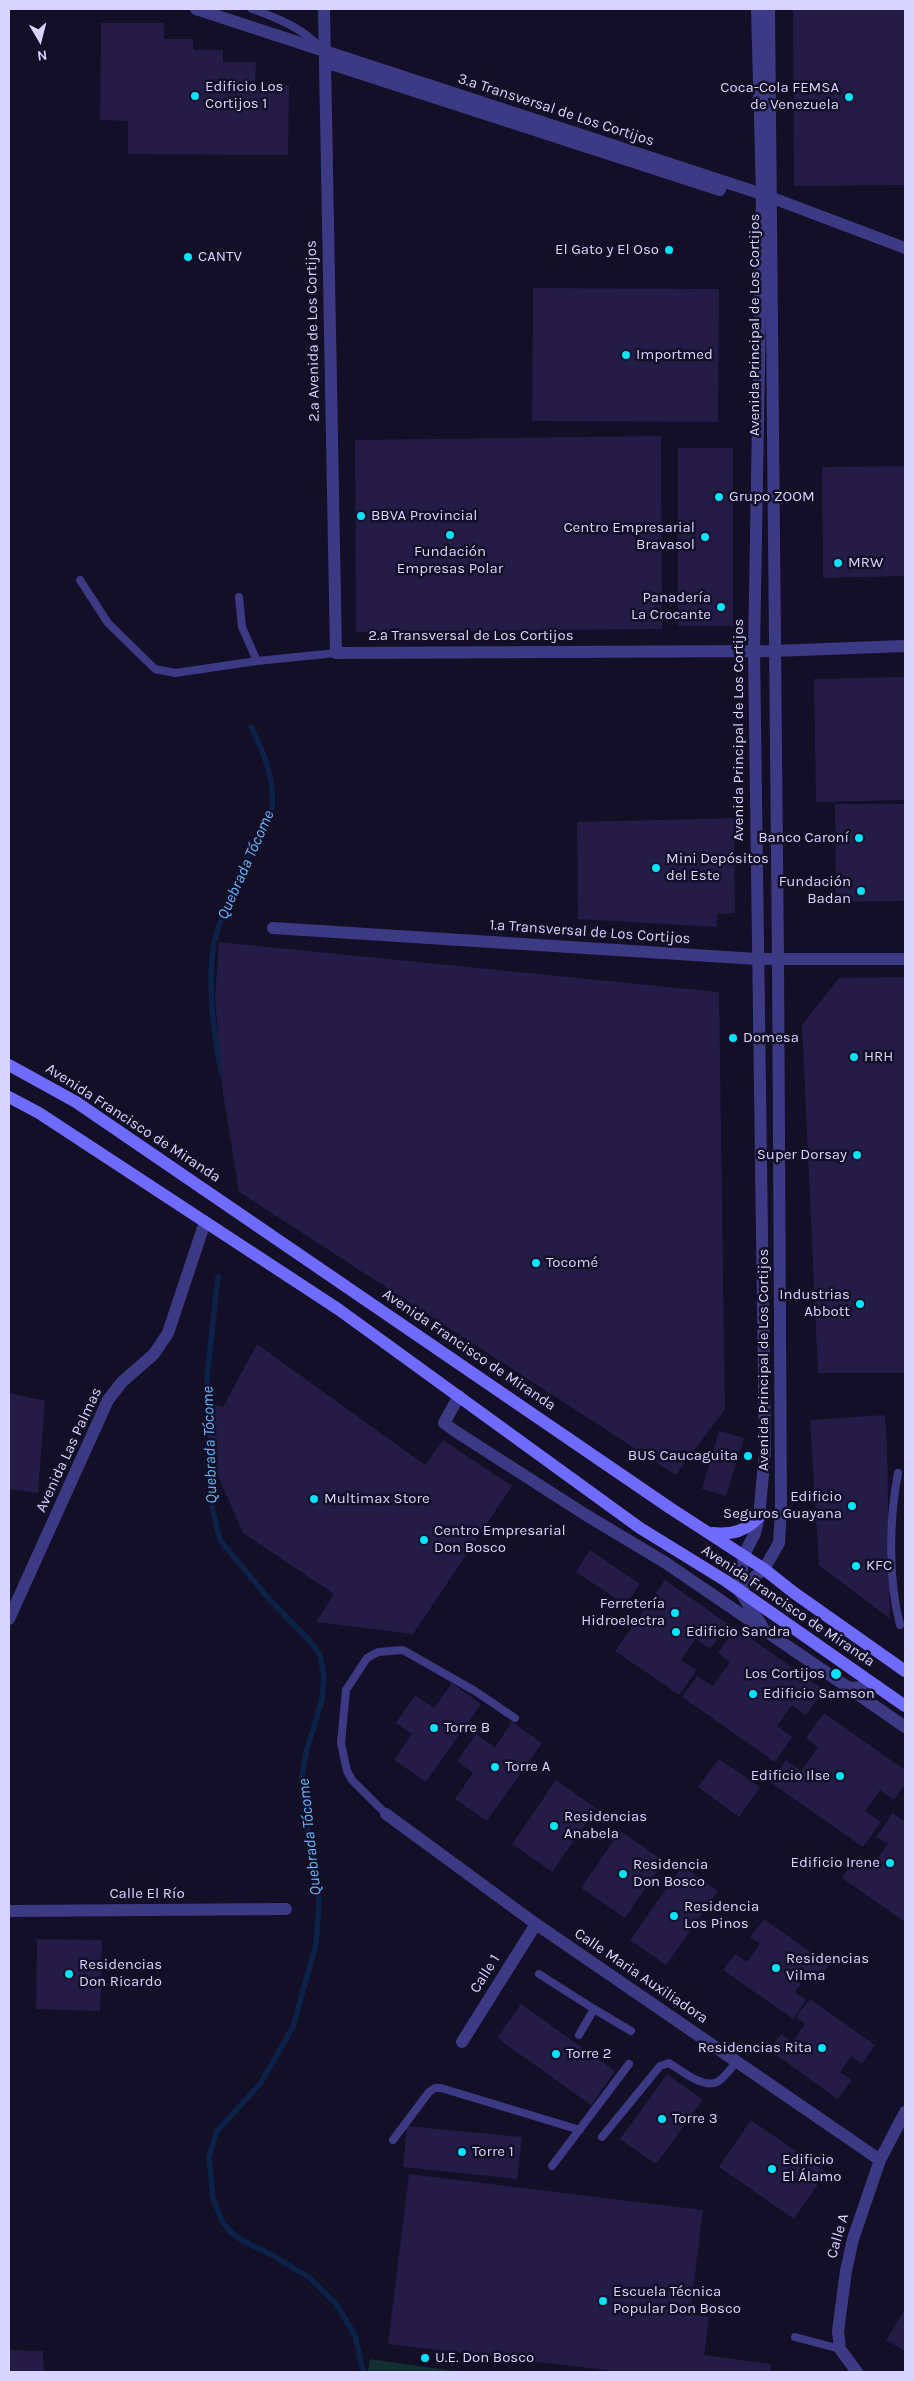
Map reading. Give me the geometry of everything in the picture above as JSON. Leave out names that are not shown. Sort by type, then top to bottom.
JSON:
[{"type":"main road","name":"Avenida Francisco de Miranda","points":[[9,1065],[76,1102],[744,1555],[905,1671]]},
{"type":"main road","name":"Avenida Francisco de Miranda","points":[[9,1096],[338,1309],[640,1528],[739,1590],[905,1706]]},
{"type":"main road","points":[[710,1533],[729,1534],[740,1531],[751,1526],[759,1517]]},
{"type":"street","name":"3.ª Transversal de Los Cortijos","points":[[196,9],[325,57],[766,200],[905,248]]},
{"type":"street","name":"2.ª Avenida de Los Cortijos","points":[[324,9],[336,653]]},
{"type":"street","name":"Avenida Principal de Los Cortijos","points":[[739,1590],[764,1569],[779,1543],[781,1510],[774,651],[766,200],[757,9]]},
{"type":"street","name":"Avenida Principal de Los Cortijos","points":[[739,1590],[744,1555],[755,1533],[759,1517],[765,1452],[754,651],[769,9]]},
{"type":"street","name":"2.ª Transversal de Los Cortijos","points":[[336,653],[774,651],[905,646]]},
{"type":"street","name":"1.ª Transversal de Los Cortijos","points":[[273,928],[757,959],[905,959]]},
{"type":"street","name":"Avenida Las Palmas","points":[[9,1619],[14,1598],[108,1400],[122,1382],[154,1354],[168,1333],[205,1222]]},
{"type":"street","points":[[459,1396],[444,1422],[586,1515],[666,1563],[905,1727]]},
{"type":"street","points":[[640,1528],[645,1550]]},
{"type":"street","points":[[666,1563],[688,1558]]},
{"type":"street","points":[[739,1590],[765,1631]]},
{"type":"street","name":"Avenida Francisco de Miranda","points":[[849,1688],[877,1686]]},
{"type":"street","name":"Calle Maria Auxiliadora","points":[[386,1814],[536,1924],[880,2160]]},
{"type":"street","name":"Calle El Río","points":[[9,1911],[286,1909]]},
{"type":"street","name":"Calle 1","points":[[462,2042],[536,1924]]},
{"type":"street","name":"Calle A","points":[[840,2349],[838,2331],[846,2271],[853,2239],[880,2160],[905,2112]]},
{"type":"street","points":[[840,2349],[857,2372]]},
{"type":"lane","points":[[252,9],[279,18],[310,36],[325,57]]},
{"type":"lane","name":"2.ª Transversal de Los Cortijos","points":[[80,580],[108,623],[155,669],[175,673],[257,660],[336,653]]},
{"type":"lane","points":[[239,597],[242,627],[257,660]]},
{"type":"lane","points":[[898,1473],[893,1495],[893,1598],[900,1625]]},
{"type":"lane","points":[[386,1814],[352,1780],[347,1771],[341,1743],[346,1690],[367,1658],[378,1652],[403,1650],[475,1691],[515,1718]]},
{"type":"lane","points":[[539,1974],[631,2031]]},
{"type":"lane","points":[[579,2035],[594,2009]]},
{"type":"lane","points":[[602,2137],[660,2066],[669,2063],[701,2082],[711,2084],[719,2082],[737,2061]]},
{"type":"lane","points":[[552,2166],[629,2064]]},
{"type":"lane","points":[[394,2140],[429,2092],[435,2088],[441,2088],[580,2130]]},
{"type":"lane","points":[[795,2337],[840,2349]]},
{"type":"green space","points":[[370,2359],[461,2372],[368,2372]]},
{"type":"building","name":"Coca-Cola FEMSA de Venezuela","points":[[793,9],[905,9],[905,185],[794,186]]},
{"type":"building","name":"Edificio Los Cortijos 1","points":[[101,23],[164,23],[164,39],[193,39],[193,50],[223,50],[223,62],[256,62],[255,85],[289,85],[288,155],[128,154],[128,121],[100,120]]},
{"type":"building","name":"Importmed","points":[[533,288],[719,289],[718,422],[532,421]]},
{"type":"building","name":"Fundación Empresas Polar","points":[[661,436],[662,629],[356,632],[355,440]]},
{"type":"building","name":"Centro Empresarial Bravasol","points":[[678,448],[733,448],[733,626],[678,626]]},
{"type":"building","points":[[905,466],[905,576],[823,578],[822,467]]},
{"type":"building","points":[[905,677],[905,800],[816,802],[814,679]]},
{"type":"building","points":[[835,804],[905,804],[905,901],[836,902]]},
{"type":"building","name":"Mini Depósitos del Este","points":[[734,818],[735,913],[718,914],[716,927],[578,919],[577,822]]},
{"type":"building","name":"Tocomé","points":[[219,942],[719,992],[725,1409],[676,1475],[239,1192],[223,1093],[215,998]]},
{"type":"building","points":[[905,977],[905,1373],[818,1373],[802,1025],[839,978]]},
{"type":"building","name":"Multimax Store","points":[[257,1344],[425,1465],[443,1440],[512,1486],[413,1634],[316,1622],[334,1594],[243,1533],[208,1453],[207,1403],[223,1407]]},
{"type":"building","points":[[9,1393],[45,1401],[38,1493],[9,1489]]},
{"type":"building","name":"Edificio Seguros Guayana","points":[[885,1415],[890,1619],[819,1565],[810,1420]]},
{"type":"building","points":[[719,1431],[744,1438],[726,1496],[702,1489]]},
{"type":"building","points":[[590,1550],[640,1584],[626,1605],[576,1572]]},
{"type":"building","name":"Edificio Sandra","points":[[665,1580],[728,1624],[710,1649],[696,1639],[681,1660],[697,1670],[679,1695],[615,1651]]},
{"type":"building","name":"Edificio Samson","points":[[736,1628],[824,1690],[806,1715],[792,1705],[777,1726],[792,1737],[775,1762],[682,1697],[697,1676],[713,1686],[730,1662],[718,1653]]},
{"type":"building","name":"Torre B","points":[[452,1683],[481,1704],[426,1782],[394,1760],[412,1734],[396,1723],[415,1695],[434,1708]]},
{"type":"building","name":"Edificio Ilse","points":[[824,1713],[905,1770],[905,1784],[894,1800],[880,1790],[865,1811],[881,1822],[863,1847],[770,1782],[786,1760],[801,1771],[818,1747],[806,1738]]},
{"type":"building","name":"Torre A","points":[[512,1722],[542,1743],[487,1821],[455,1799],[473,1773],[457,1761],[476,1734],[495,1747]]},
{"type":"building","points":[[719,1759],[760,1787],[739,1817],[698,1787]]},
{"type":"building","name":"Residencias Anabela","points":[[556,1780],[596,1808],[552,1872],[512,1844]]},
{"type":"building","name":"Edificio Irene","points":[[893,1813],[905,1822],[905,1922],[842,1878],[857,1858],[871,1868],[888,1844],[876,1837]]},
{"type":"building","name":"Residencia Don Bosco","points":[[620,1831],[664,1861],[625,1918],[581,1888]]},
{"type":"building","name":"Residencia Los Pinos","points":[[682,1866],[718,1891],[666,1965],[630,1940]]},
{"type":"building","name":"Residencias Vilma","points":[[764,1919],[829,1965],[816,1984],[806,1976],[795,1992],[806,2000],[793,2019],[723,1970],[735,1954],[747,1962],[760,1944],[750,1937]]},
{"type":"building","name":"Residencias Don Ricardo","points":[[37,1939],[102,1940],[100,2011],[36,2009]]},
{"type":"building","name":"Residencias Rita","points":[[810,1999],[875,2045],[862,2064],[851,2056],[840,2072],[852,2080],[838,2099],[769,2050],[781,2034],[792,2042],[805,2024],[796,2017]]},
{"type":"building","name":"Torre 2","points":[[521,2004],[615,2071],[591,2105],[497,2038]]},
{"type":"building","name":"Torre 3","points":[[667,2074],[703,2100],[656,2164],[620,2139]]},
{"type":"building","name":"Edificio El Álamo","points":[[751,2120],[826,2172],[794,2219],[719,2167]]},
{"type":"building","name":"Torre 1","points":[[407,2126],[522,2137],[517,2179],[403,2167]]},
{"type":"building","name":"Escuela Técnica Popular Don Bosco","points":[[409,2174],[703,2210],[690,2314],[709,2317],[704,2355],[771,2364],[770,2372],[622,2372],[388,2344]]},
{"type":"building","points":[[905,2309],[905,2351],[886,2340]]},
{"type":"building","points":[[9,2350],[43,2351],[44,2372],[9,2372]]},
{"type":"waterway","name":"Quebrada Tócome","points":[[222,1074],[212,1004],[211,968],[213,951],[222,915],[247,857],[267,825],[272,803],[271,780],[265,758],[251,727]]},
{"type":"waterway","name":"Quebrada Tócome","points":[[208,1410],[207,1377],[218,1277]]},
{"type":"waterway","name":"Quebrada Tócome","points":[[208,1447],[211,1503],[220,1540],[268,1598],[310,1641],[320,1655],[324,1676],[322,1700],[307,1749],[301,1780],[307,1829],[318,1889],[319,1906],[316,1944],[293,2027],[260,2084],[217,2131],[209,2157],[213,2199],[223,2223],[231,2232],[243,2241],[272,2255],[310,2278],[336,2304],[355,2335],[363,2372]]},
{"type":"place","name":"Edificio Los Cortijos 1","points":[[195,96]]},
{"type":"place","name":"Coca-Cola FEMSA de Venezuela","points":[[849,97]]},
{"type":"place","name":"El Gato y El Oso","points":[[669,250]]},
{"type":"place","name":"CANTV","points":[[188,257]]},
{"type":"place","name":"Importmed","points":[[626,355]]},
{"type":"place","name":"Grupo ZOOM","points":[[719,497]]},
{"type":"place","name":"BBVA Provincial","points":[[361,516]]},
{"type":"place","name":"Fundación Empresas Polar","points":[[450,535]]},
{"type":"place","name":"Centro Empresarial Bravasol","points":[[705,537]]},
{"type":"place","name":"MRW","points":[[838,563]]},
{"type":"place","name":"Panadería La Crocante","points":[[721,607]]},
{"type":"place","name":"Banco Caroní","points":[[859,838]]},
{"type":"place","name":"Mini Depósitos del Este","points":[[656,868]]},
{"type":"place","name":"Fundación Badan","points":[[861,891]]},
{"type":"place","name":"Domesa","points":[[733,1038]]},
{"type":"place","name":"HRH","points":[[854,1057]]},
{"type":"place","name":"Super Dorsay","points":[[857,1155]]},
{"type":"place","name":"Tocomé","points":[[536,1263]]},
{"type":"place","name":"Industrias Abbott","points":[[860,1304]]},
{"type":"place","name":"BUS Caucaguita","points":[[748,1456]]},
{"type":"place","name":"Multimax Store","points":[[314,1499]]},
{"type":"place","name":"Edificio Seguros Guayana","points":[[852,1506]]},
{"type":"place","name":"Centro Empresarial Don Bosco","points":[[424,1540]]},
{"type":"place","name":"KFC","points":[[856,1566]]},
{"type":"place","name":"Ferretería Hidroelectra","points":[[675,1613]]},
{"type":"place","name":"Edificio Sandra","points":[[676,1632]]},
{"type":"place","name":"Los Cortijos","points":[[836,1674]]},
{"type":"place","name":"Edificio Samson","points":[[753,1694]]},
{"type":"place","name":"Torre B","points":[[434,1728]]},
{"type":"place","name":"Torre A","points":[[495,1767]]},
{"type":"place","name":"Edificio Ilse","points":[[840,1776]]},
{"type":"place","name":"Residencias Anabela","points":[[554,1826]]},
{"type":"place","name":"Edificio Irene","points":[[890,1863]]},
{"type":"place","name":"Residencia Don Bosco","points":[[623,1874]]},
{"type":"place","name":"Residencia Los Pinos","points":[[674,1916]]},
{"type":"place","name":"Residencias Vilma","points":[[776,1968]]},
{"type":"place","name":"Residencias Don Ricardo","points":[[69,1974]]},
{"type":"place","name":"Residencias Rita","points":[[822,2048]]},
{"type":"place","name":"Torre 2","points":[[556,2054]]},
{"type":"place","name":"Torre 3","points":[[662,2119]]},
{"type":"place","name":"Torre 1","points":[[462,2152]]},
{"type":"place","name":"Edificio El Álamo","points":[[772,2169]]},
{"type":"place","name":"Escuela Técnica Popular Don Bosco","points":[[603,2301]]},
{"type":"place","name":"U.E. Don Bosco","points":[[425,2358]]}]
